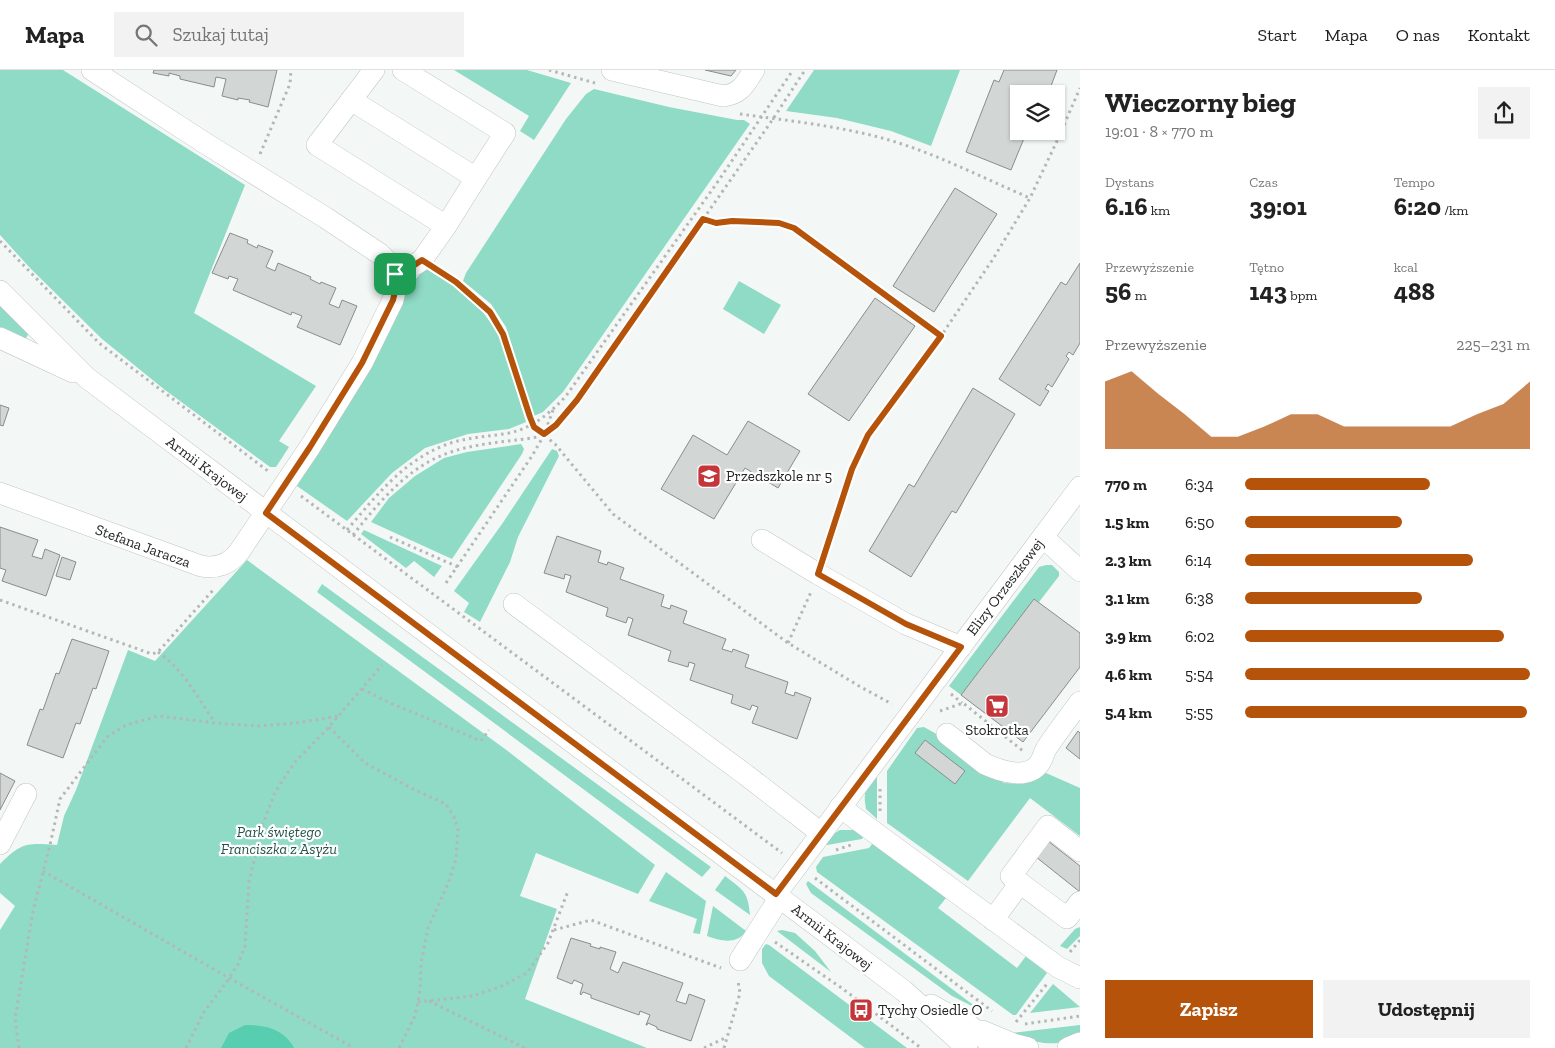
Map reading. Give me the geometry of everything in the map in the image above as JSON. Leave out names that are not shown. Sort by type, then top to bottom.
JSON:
[{"type":"street","points":[[92,70],[357,238],[384,258],[395,274],[422,260],[505,133],[403,70]]},
{"type":"street","points":[[374,70],[317,145],[446,226]]},
{"type":"street","points":[[606,77],[650,74],[723,96],[733,95],[742,88],[754,70]]},
{"type":"street","points":[[351,100],[476,178]]},
{"type":"street","name":"Stefana Jaracza","points":[[0,494],[206,567],[220,566],[233,559],[240,552],[310,447],[362,363],[393,300],[396,287],[395,274]]},
{"type":"street","name":"Armii Krajowej","points":[[0,291],[87,378],[778,895],[904,991],[967,1048]]},
{"type":"street","name":"Armii Krajowej","points":[[0,338],[87,378]]},
{"type":"street","name":"Elizy Orzeszkowej","points":[[733,969],[759,930],[778,895],[821,833],[1080,487]]},
{"type":"street","points":[[1043,537],[1080,571]]},
{"type":"street","points":[[762,540],[906,624],[961,647]]},
{"type":"street","points":[[514,604],[746,775],[821,833]]},
{"type":"street","points":[[947,734],[985,764],[999,770],[1026,772],[1032,770],[1039,763],[1047,747],[1080,702]]},
{"type":"street","points":[[0,844],[26,794]]},
{"type":"street","points":[[840,807],[994,920],[1054,973],[1080,978]]},
{"type":"street","points":[[1080,851],[1048,826],[1011,876],[1068,918],[1080,902]]},
{"type":"street","points":[[994,920],[1020,883]]},
{"type":"street","name":"Armii Krajowej","points":[[904,991],[970,1026],[996,1048]]},
{"type":"street","points":[[970,1026],[1013,1044],[1028,1048]]},
{"type":"street","points":[[1068,1048],[1080,1043]]},
{"type":"path","points":[[260,155],[290,84],[291,70]]},
{"type":"path","points":[[549,70],[606,77]]},
{"type":"path","points":[[347,530],[374,497],[391,480],[421,457],[444,445],[470,438],[510,433],[533,424],[553,410],[566,396],[634,300],[793,70]]},
{"type":"path","points":[[353,535],[385,496],[421,466],[446,453],[469,446],[525,439],[544,434],[556,425],[577,400],[774,119],[805,70]]},
{"type":"path","points":[[788,643],[804,610],[818,574],[852,469],[868,435],[941,336],[993,259],[1030,198],[1080,88]]},
{"type":"path","points":[[732,113],[835,127],[890,140],[938,158],[1030,198]]},
{"type":"path","points":[[703,219],[716,223],[732,221],[779,223],[794,228],[941,336]]},
{"type":"path","points":[[0,241],[99,343],[787,858]]},
{"type":"path","points":[[422,260],[456,282],[490,312],[503,334],[534,427],[555,444],[612,514],[788,643],[859,686],[893,704]]},
{"type":"path","points":[[446,583],[532,456],[544,434],[553,410]]},
{"type":"path","points":[[390,537],[458,567]]},
{"type":"path","points":[[0,600],[152,654],[158,652],[215,588]]},
{"type":"path","points":[[158,652],[170,660],[192,688],[215,724]]},
{"type":"path","points":[[186,1048],[204,1012],[238,964],[245,946],[249,882],[262,827],[275,792],[295,762],[330,728],[382,665]]},
{"type":"path","points":[[362,689],[388,702],[481,741],[489,730]]},
{"type":"path","points":[[935,713],[963,703],[1039,763]]},
{"type":"path","points":[[19,1048],[15,1018],[16,1011],[33,911],[60,799],[107,737],[126,725],[159,716],[215,724],[256,726],[296,723],[339,716]]},
{"type":"path","points":[[330,728],[365,762],[415,790],[446,804],[454,817],[458,829],[456,859],[448,884],[428,928],[421,964],[420,991],[415,1016],[399,1048]]},
{"type":"path","points":[[43,871],[354,1048]]},
{"type":"path","points":[[815,878],[997,1014]]},
{"type":"path","points":[[418,1002],[473,996],[502,986],[527,973],[548,943],[568,891]]},
{"type":"path","points":[[554,930],[591,920],[733,969],[739,983],[740,993],[724,1048]]},
{"type":"path","points":[[759,930],[843,989],[921,1048]]},
{"type":"path","points":[[1054,973],[1012,1026],[1080,1016]]},
{"type":"path","points":[[428,1001],[525,1048]]},
{"type":"path","points":[[704,1048],[727,1037]]},
{"type":"green space","points":[[0,70],[63,70],[245,185],[194,313],[316,386],[279,441],[289,447],[276,467],[270,467],[165,390],[102,339],[31,269],[0,235]]},
{"type":"green space","points":[[454,70],[527,70],[571,83],[534,140],[520,131],[529,116]]},
{"type":"green space","points":[[814,70],[960,70],[931,146],[891,131],[837,118],[786,111]]},
{"type":"green space","points":[[594,89],[669,107],[744,120],[750,124],[563,392],[543,412],[534,416],[506,327],[491,304],[463,281],[466,273],[566,119],[586,94]]},
{"type":"green space","points":[[425,268],[452,285],[482,311],[499,334],[526,422],[509,429],[468,434],[425,448],[392,473],[347,521],[297,486],[403,294]]},
{"type":"green space","points":[[739,281],[781,305],[764,334],[723,309]]},
{"type":"green space","points":[[0,301],[26,328],[28,335],[26,338],[20,338],[0,328]]},
{"type":"green space","points":[[521,444],[524,449],[522,454],[452,559],[371,522],[389,498],[415,476],[444,458],[467,452]]},
{"type":"green space","points":[[552,449],[557,451],[559,456],[518,537],[510,562],[480,622],[464,612],[469,603],[454,591]]},
{"type":"green space","points":[[364,530],[442,566],[434,577],[414,561],[406,568],[361,534]]},
{"type":"green space","name":"Park świętego Franciszka z Asyżu","points":[[247,560],[505,749],[655,865],[638,894],[536,853],[520,896],[557,909],[525,999],[647,1048],[0,1048],[0,930],[15,906],[0,893],[0,864],[14,851],[32,844],[57,845],[64,816],[76,790],[128,650],[155,661]]},
{"type":"green space","points":[[1052,565],[1059,572],[1059,576],[1039,602],[1034,599],[961,695],[949,686],[1039,567]]},
{"type":"green space","points":[[322,584],[711,867],[702,877],[317,592]]},
{"type":"green space","points":[[924,727],[940,736],[986,772],[1004,783],[1023,784],[1046,773],[1080,788],[1080,836],[1030,798],[968,881],[887,823],[887,771],[917,728]]},
{"type":"green space","points":[[877,777],[877,819],[866,809],[865,795],[867,788]]},
{"type":"green space","points":[[840,830],[853,830],[864,835],[862,839],[827,845],[824,843],[830,836]]},
{"type":"green space","points":[[873,843],[946,898],[938,908],[1017,968],[1026,956],[1047,973],[1016,1015],[1013,1015],[817,872],[816,867],[823,857],[869,848]]},
{"type":"green space","points":[[666,872],[706,901],[700,934],[693,933],[697,919],[649,901]]},
{"type":"green space","points":[[725,876],[744,892],[748,901],[750,915],[715,890]]},
{"type":"green space","points":[[808,881],[980,1010],[952,996],[811,893],[806,884]]},
{"type":"green space","points":[[713,906],[746,931],[738,938],[728,941],[707,936]]},
{"type":"green space","points":[[1080,927],[1080,936],[1067,949],[1060,946],[1075,929]]},
{"type":"green space","points":[[782,930],[795,933],[815,951],[831,972],[777,931]]},
{"type":"green space","points":[[766,944],[907,1048],[865,1048],[769,976],[762,963],[762,949]]},
{"type":"green space","points":[[1053,984],[1080,1007],[1030,1013]]},
{"type":"green space","points":[[1080,1025],[1080,1036],[1071,1040],[1054,1043],[1038,1042],[1012,1033]]},
{"type":"shaded area","points":[[245,1025],[273,1029],[285,1036],[294,1048],[221,1048],[229,1033]]},
{"type":"building","points":[[154,70],[277,70],[268,107],[249,102],[250,100],[238,98],[238,100],[222,96],[226,79],[216,77],[214,87],[180,79],[180,76],[169,73],[169,76],[153,73]]},
{"type":"building","points":[[705,70],[736,70],[731,76]]},
{"type":"building","points":[[1004,70],[1057,70],[1051,85],[1010,85],[1010,140],[1023,140],[1011,170],[966,152],[994,80],[999,82]]},
{"type":"building","points":[[955,188],[997,214],[934,312],[893,286]]},
{"type":"building","points":[[230,233],[248,240],[247,243],[257,248],[258,245],[273,251],[266,267],[275,271],[278,263],[311,277],[310,279],[320,284],[321,282],[336,288],[329,304],[339,308],[342,300],[357,306],[340,345],[297,327],[302,316],[292,312],[291,315],[233,290],[238,279],[229,276],[228,279],[212,273]]},
{"type":"building","points":[[1080,263],[1080,343],[1073,355],[1069,352],[1066,356],[1069,359],[1052,387],[1048,384],[1045,389],[1049,391],[1040,406],[999,379],[1061,282],[1066,285]]},
{"type":"building","points":[[875,298],[915,326],[849,421],[808,394]]},
{"type":"building","points":[[973,388],[1015,414],[956,513],[952,511],[911,577],[869,551],[909,484],[914,487]]},
{"type":"building","points":[[0,405],[9,408],[3,426],[0,425]]},
{"type":"building","points":[[748,421],[800,451],[778,488],[745,468],[714,519],[661,489],[693,435],[727,455]]},
{"type":"building","points":[[0,527],[38,540],[32,556],[42,559],[45,549],[60,555],[46,596],[2,581],[6,570],[0,568]]},
{"type":"building","points":[[557,536],[601,551],[598,562],[607,565],[608,562],[624,568],[620,579],[664,595],[661,606],[670,609],[671,605],[687,611],[683,623],[726,639],[722,649],[732,652],[733,649],[749,655],[745,667],[788,682],[785,693],[794,696],[795,692],[811,698],[797,739],[752,723],[758,707],[752,705],[750,710],[731,703],[733,695],[690,680],[695,664],[689,662],[688,667],[668,661],[671,651],[628,635],[633,619],[628,617],[626,623],[606,616],[608,608],[566,592],[571,576],[565,574],[564,579],[544,573]]},
{"type":"building","points":[[62,557],[76,562],[70,580],[56,576]]},
{"type":"building","points":[[1034,599],[1080,633],[1080,667],[1023,742],[961,695]]},
{"type":"building","points":[[72,639],[109,651],[96,689],[93,688],[80,724],[76,723],[63,758],[27,745],[40,709],[43,710],[56,673],[59,674]]},
{"type":"building","points":[[1078,731],[1080,733],[1080,759],[1066,748]]},
{"type":"building","points":[[925,740],[965,771],[955,784],[915,753]]},
{"type":"building","points":[[0,773],[15,781],[0,810]]},
{"type":"building","points":[[1048,841],[1080,866],[1080,892],[1036,857]]},
{"type":"building","points":[[571,938],[591,944],[590,946],[616,952],[610,969],[618,973],[623,962],[683,983],[676,1001],[686,1004],[689,994],[705,1000],[691,1041],[657,1029],[657,1027],[648,1023],[646,1025],[650,1015],[640,1011],[639,1015],[591,998],[591,995],[583,992],[581,995],[583,984],[574,980],[572,984],[557,978]]},
{"type":"place","name":"Przedszkole nr 5","points":[[709,476]]},
{"type":"place","name":"Stokrotka","points":[[997,706]]},
{"type":"place","name":"Tychy Osiedle O","points":[[861,1010]]},
{"type":"route","points":[[703,219],[716,223],[764,221],[794,228],[941,336],[868,435],[852,469],[818,574],[906,624],[961,647],[776,894],[266,513],[362,363],[393,300],[396,287],[395,274],[422,260],[456,282],[490,312],[503,334],[534,427],[544,434],[556,425],[577,400],[703,219]]}]
